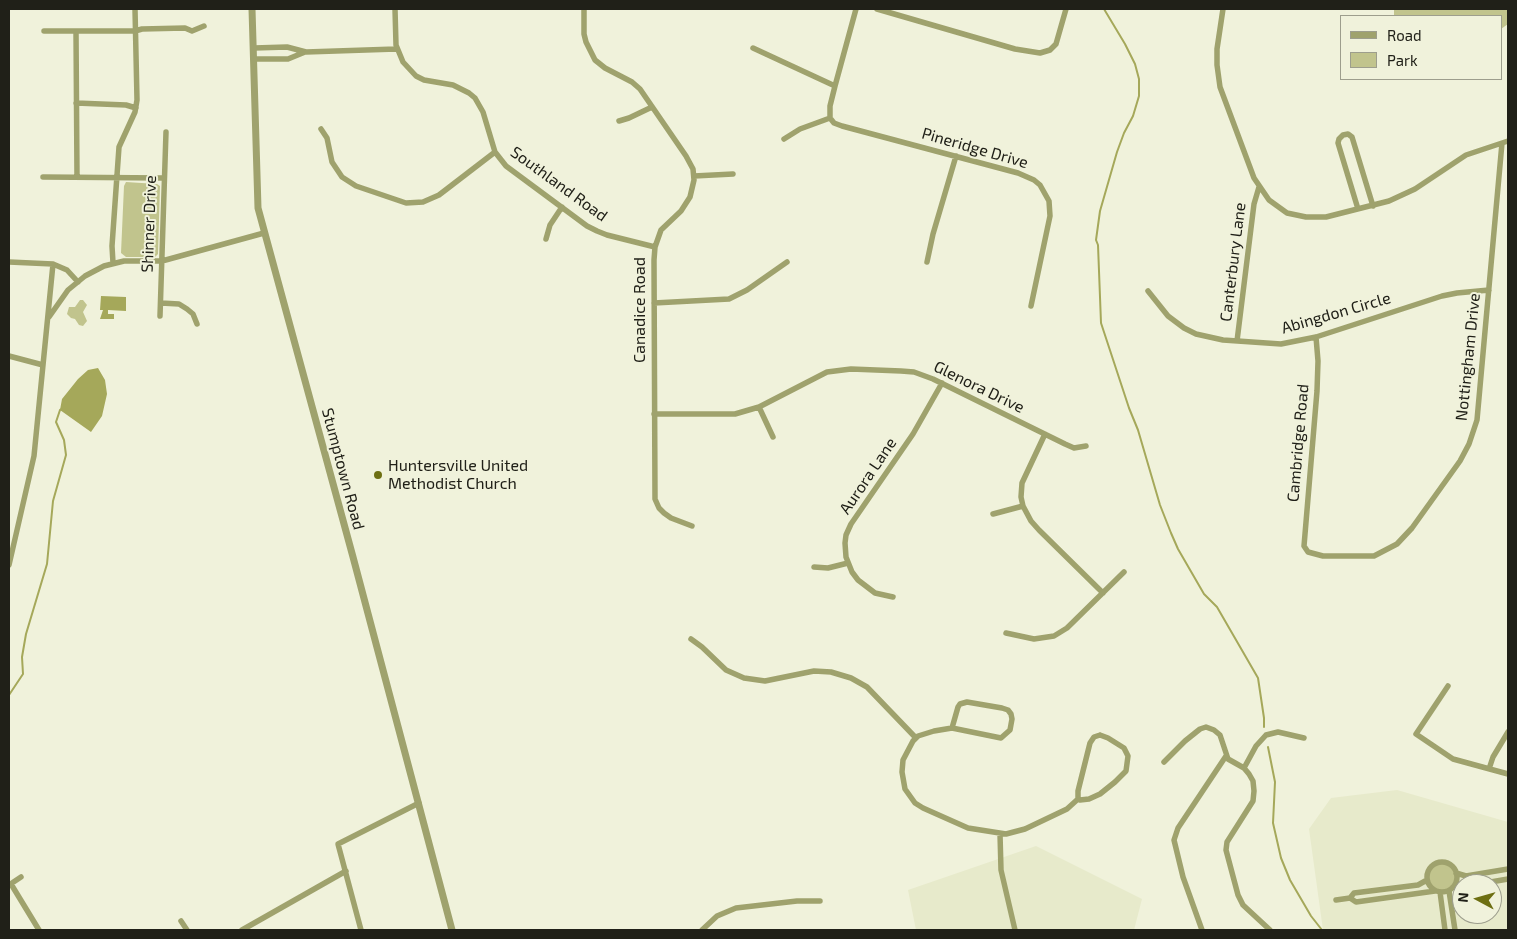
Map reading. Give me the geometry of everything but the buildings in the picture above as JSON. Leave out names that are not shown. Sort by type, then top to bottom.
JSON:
[{"type":"street","points":[[113,263],[112,246],[120,142],[138,100],[135,9]]},
{"type":"street","name":"Stumptown Road","points":[[252,9],[256,194],[258,208],[452,930]]},
{"type":"street","points":[[254,48],[287,47],[306,52],[396,49],[395,9]]},
{"type":"street","points":[[584,9],[584,34],[595,60],[605,68],[632,82],[640,89],[686,156],[694,176],[733,174]]},
{"type":"street","points":[[784,139],[800,129],[830,118],[830,106],[856,9]]},
{"type":"street","points":[[878,9],[1015,49],[1040,53],[1050,50],[1056,44],[1066,9]]},
{"type":"street","points":[[1223,9],[1217,49],[1218,75],[1230,115],[1254,178],[1269,200],[1280,209],[1297,216],[1326,217],[1373,206],[1410,192],[1466,155],[1505,142]]},
{"type":"street","points":[[44,31],[135,31],[142,29],[184,28],[192,31],[204,26]]},
{"type":"street","points":[[76,31],[76,177]]},
{"type":"street","points":[[753,48],[835,86]]},
{"type":"street","name":"Southland Road","points":[[396,49],[403,62],[416,76],[461,88],[475,98],[483,112],[495,152],[506,166],[597,231],[608,236],[655,247]]},
{"type":"street","points":[[254,60],[288,59],[306,52]]},
{"type":"street","points":[[76,103],[126,105],[136,108]]},
{"type":"street","points":[[618,121],[629,118],[652,106]]},
{"type":"street","name":"Pineridge Drive","points":[[830,118],[842,126],[1026,176],[1040,185],[1047,196],[1050,207],[1047,234],[1031,306]]},
{"type":"street","points":[[321,129],[326,138],[332,162],[342,177],[356,186],[406,203],[423,202],[439,195],[495,152]]},
{"type":"street","name":"Shinner Drive","points":[[160,316],[166,132]]},
{"type":"street","points":[[1358,210],[1338,143],[1339,138],[1343,135],[1348,134],[1352,137],[1373,206]]},
{"type":"street","name":"Nottingham Drive","points":[[1306,550],[1323,556],[1358,557],[1374,556],[1385,552],[1407,534],[1466,451],[1480,406],[1489,290],[1505,142]]},
{"type":"street","points":[[927,262],[933,234],[956,156]]},
{"type":"street","name":"Canadice Road","points":[[692,526],[671,518],[659,508],[654,499],[654,303],[655,247],[662,230],[681,210],[690,197],[694,176]]},
{"type":"street","points":[[43,177],[164,178]]},
{"type":"street","name":"Canterbury Lane","points":[[1237,341],[1254,204],[1259,187]]},
{"type":"street","points":[[546,239],[550,225],[562,207]]},
{"type":"street","points":[[48,318],[68,290],[94,271],[113,263],[162,261],[264,233]]},
{"type":"street","points":[[9,262],[53,264],[68,270],[78,282]]},
{"type":"street","points":[[654,303],[729,299],[747,290],[787,262]]},
{"type":"street","points":[[9,560],[34,456],[53,264]]},
{"type":"street","name":"Abingdon Circle","points":[[1148,290],[1168,316],[1184,328],[1207,337],[1281,344],[1316,337],[1442,296],[1489,290]]},
{"type":"street","points":[[161,303],[179,304],[193,314],[197,324]]},
{"type":"street","name":"Cambridge Road","points":[[1306,550],[1303,544],[1318,378],[1316,337]]},
{"type":"street","points":[[9,356],[43,366]]},
{"type":"street","name":"Glenora Drive","points":[[654,414],[735,414],[759,407],[820,374],[851,369],[900,370],[923,375],[942,383],[1074,448],[1086,446]]},
{"type":"street","name":"Aurora Lane","points":[[848,563],[845,543],[851,524],[913,434],[942,383]]},
{"type":"street","points":[[759,407],[773,437]]},
{"type":"street","points":[[1045,434],[1022,483],[1021,497],[1023,506],[1039,530],[1102,593]]},
{"type":"street","points":[[993,514],[1023,506]]},
{"type":"street","points":[[814,567],[828,568],[848,563],[858,580],[871,591],[893,596]]},
{"type":"street","points":[[1006,633],[1034,640],[1054,636],[1067,628],[1124,572]]},
{"type":"street","points":[[691,639],[726,670],[744,678],[764,681],[814,671],[831,672],[851,678],[867,687],[916,738]]},
{"type":"street","points":[[1448,686],[1416,734],[1449,757],[1508,774]]},
{"type":"street","points":[[952,728],[958,707],[964,702],[1002,708],[1011,714],[1012,725],[1010,730],[1001,738],[952,728],[934,730],[916,738],[906,752],[902,772],[905,789],[915,803],[968,828],[1000,834],[1013,833],[1067,808],[1078,799],[1089,799],[1100,794],[1126,771],[1128,756],[1124,748],[1108,738],[1100,736],[1092,740],[1080,783],[1078,799]]},
{"type":"street","points":[[1164,762],[1185,741],[1200,729],[1206,727],[1220,735],[1226,756],[1244,768],[1253,781],[1253,800],[1227,842],[1226,850],[1238,895],[1243,905],[1270,930]]},
{"type":"street","points":[[1244,768],[1256,746],[1266,735],[1278,732],[1304,738]]},
{"type":"street","points":[[1489,769],[1493,757],[1508,732]]},
{"type":"street","points":[[1202,930],[1183,877],[1174,840],[1178,828],[1226,756]]},
{"type":"street","points":[[361,930],[338,844],[419,804]]},
{"type":"street","points":[[1000,834],[1000,870],[1015,930]]},
{"type":"street","points":[[1445,930],[1437,892],[1431,888],[1427,880],[1428,871],[1440,862],[1450,864],[1456,873],[1457,878],[1451,889],[1455,930]]},
{"type":"street","points":[[1456,873],[1466,876],[1508,869]]},
{"type":"street","points":[[242,930],[346,871]]},
{"type":"street","points":[[21,877],[10,884],[39,930]]},
{"type":"street","points":[[1350,898],[1354,893],[1418,884],[1427,880]]},
{"type":"street","points":[[1336,900],[1350,898],[1356,902],[1451,889]]},
{"type":"street","points":[[702,930],[717,916],[736,908],[797,901],[820,902]]},
{"type":"street","points":[[181,921],[187,930]]},
{"type":"shaded area","points":[[101,296],[126,297],[126,311],[108,310],[108,314],[114,314],[114,319],[100,319],[103,310],[100,310]]},
{"type":"shaded area","points":[[98,368],[105,380],[107,394],[102,416],[91,432],[60,410],[62,399],[78,379],[88,370]]},
{"type":"shaded area","points":[[1397,790],[1508,822],[1508,930],[1323,930],[1309,829],[1331,798]]},
{"type":"shaded area","points":[[1036,846],[1142,899],[1134,930],[916,930],[908,890]]},
{"type":"green space","points":[[1394,9],[1508,9],[1508,24],[1502,28],[1502,15],[1394,15]]},
{"type":"green space","points":[[126,182],[157,184],[160,186],[158,254],[155,257],[126,257],[121,253],[124,186]]},
{"type":"green space","points":[[80,300],[83,300],[87,305],[83,312],[87,321],[83,326],[79,325],[75,319],[67,314],[69,307],[75,307]]},
{"type":"green space","points":[[1436,863],[1448,863],[1456,874],[1452,874],[1452,889],[1448,891],[1436,891],[1428,883],[1428,871]]},
{"type":"waterway","points":[[1104,9],[1135,64],[1139,79],[1139,96],[1133,116],[1117,152],[1100,211],[1096,240],[1098,245],[1101,323],[1138,430],[1160,505],[1171,533],[1204,594],[1217,607],[1258,678],[1264,727]]},
{"type":"waterway","points":[[9,695],[23,674],[22,657],[26,634],[47,564],[53,501],[66,455],[64,440],[56,422],[62,409]]},
{"type":"waterway","points":[[1268,747],[1275,782],[1273,823],[1281,858],[1290,880],[1311,916],[1322,930]]},
{"type":"place","name":"Huntersville United Methodist Church","points":[[378,475]]}]
